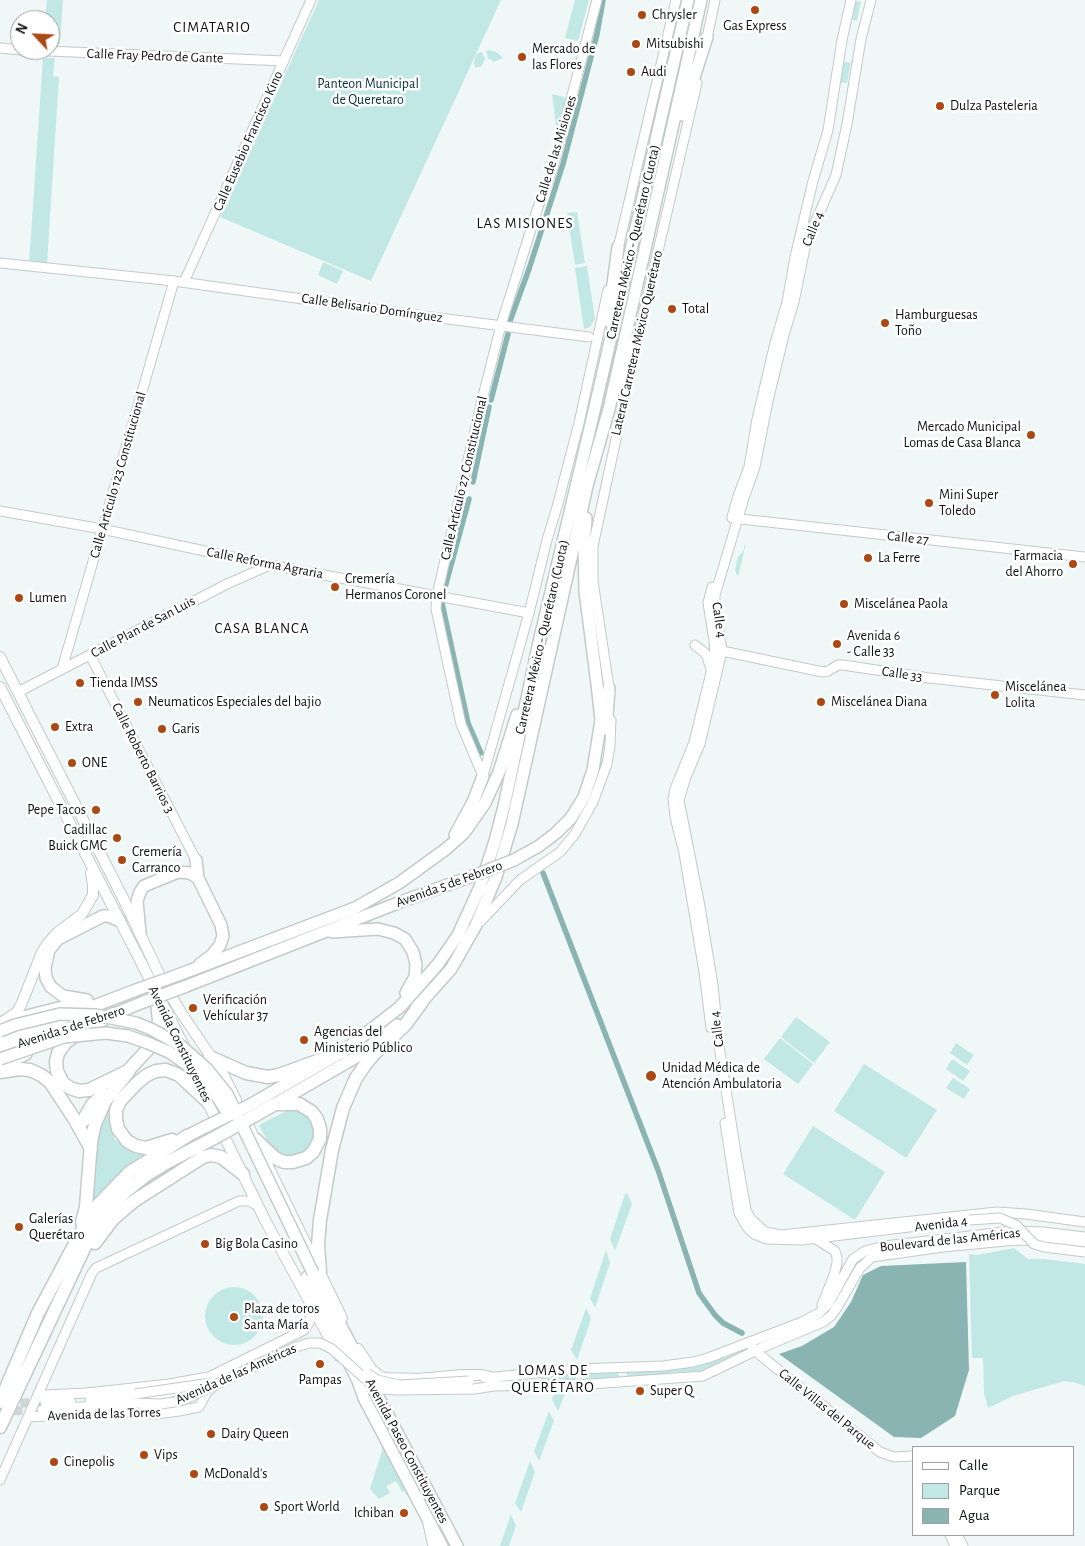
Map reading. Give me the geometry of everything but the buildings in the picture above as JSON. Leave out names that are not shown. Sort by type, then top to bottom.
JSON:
[{"type":"highway","name":"Carretera México - Querétaro (Cuota)","points":[[187,1136],[208,1125],[251,1111],[354,1044],[400,1008],[438,964],[458,935],[480,887],[495,841],[539,642],[596,407],[688,0]]},
{"type":"highway","name":"Carretera México - Querétaro (Cuota)","points":[[275,1104],[358,1056],[399,1024],[422,1002],[451,970],[476,925],[496,877],[512,824],[587,486],[608,409],[668,152],[701,0]]},
{"type":"highway","points":[[668,152],[707,37]]},
{"type":"highway","points":[[596,407],[600,364],[612,299],[618,247]]},
{"type":"highway","points":[[608,409],[621,382],[640,329]]},
{"type":"highway","name":"Avenida 5 de Febrero","points":[[0,1050],[77,1024],[114,1014],[151,998],[514,860],[539,846],[556,833],[571,818],[584,797],[593,770],[600,720],[585,591],[584,547],[587,486]]},
{"type":"highway","name":"Avenida 5 de Febrero","points":[[0,1042],[355,908],[399,883],[446,849],[464,833],[480,811],[496,780],[528,672],[539,642]]},
{"type":"highway","points":[[584,797],[598,769],[604,746],[609,688]]},
{"type":"highway","points":[[446,849],[473,802],[483,776]]},
{"type":"highway","points":[[192,970],[212,955],[220,945],[223,936],[221,925],[198,878],[196,860]]},
{"type":"highway","points":[[140,933],[137,901],[144,886],[178,872],[187,872],[198,878]]},
{"type":"highway","points":[[87,1000],[63,996],[51,987],[45,973],[47,954],[58,939],[103,916],[120,921]]},
{"type":"highway","points":[[321,933],[378,929],[394,933],[405,939],[413,952],[416,964],[415,977],[409,990],[354,1044]]},
{"type":"highway","points":[[1,1025],[87,1000],[132,991]]},
{"type":"highway","points":[[74,1243],[86,1206],[92,1135],[99,1112],[104,1101],[156,1038],[158,1020],[151,998]]},
{"type":"highway","points":[[313,1274],[332,1150],[343,1108],[356,1078],[365,1065],[405,1025],[422,1002]]},
{"type":"highway","points":[[1,1025],[15,1025],[60,1014],[96,1015],[136,1023],[180,1046],[207,1069],[227,1094],[313,1274]]},
{"type":"highway","points":[[114,1014],[66,1042],[57,1057],[57,1071],[67,1086],[74,1090],[84,1091],[129,1071]]},
{"type":"highway","points":[[0,1066],[36,1050],[77,1024]]},
{"type":"highway","points":[[0,1059],[64,1037],[106,1033],[128,1036],[169,1052],[186,1064],[212,1088],[223,1103],[313,1274]]},
{"type":"highway","points":[[210,1057],[246,1073],[268,1077],[279,1075],[342,1052]]},
{"type":"highway","points":[[0,1072],[20,1069],[41,1074],[50,1082],[91,1149]]},
{"type":"highway","points":[[187,1136],[146,1148],[131,1144],[123,1138],[118,1129],[116,1120],[118,1105],[137,1083],[147,1075],[156,1071],[166,1070],[179,1075],[207,1101]]},
{"type":"highway","points":[[83,1121],[92,1105],[129,1071]]},
{"type":"highway","points":[[0,1427],[88,1240],[109,1209],[126,1191],[166,1163],[214,1138],[251,1111],[275,1104],[299,1104],[312,1112],[320,1129],[320,1138],[316,1148],[306,1158],[298,1161],[288,1162],[275,1158],[256,1139]]},
{"type":"highway","points":[[0,1381],[74,1243],[90,1217],[115,1186],[145,1162],[187,1136]]},
{"type":"highway","points":[[80,1140],[84,1164],[81,1180]]},
{"type":"highway","points":[[24,1373],[50,1330],[95,1243],[113,1219],[147,1192],[207,1156],[221,1157],[245,1178]]},
{"type":"highway","name":"Avenida Paseo Constituyentes","points":[[313,1274],[444,1518],[457,1546]]},
{"type":"highway","name":"Avenida Paseo Constituyentes","points":[[313,1274],[364,1398],[442,1546]]},
{"type":"highway","points":[[0,1402],[38,1313]]},
{"type":"main road","name":"Calle Eusebio Francisco Kino","points":[[184,282],[311,0]]},
{"type":"main road","name":"Calle de las Misiones","points":[[501,325],[538,207],[555,162],[597,0]]},
{"type":"main road","points":[[483,776],[529,613],[579,423],[600,320],[638,176],[676,3],[666,0]]},
{"type":"main road","name":"Lateral Carretera México Querétaro","points":[[476,925],[520,880],[560,852],[575,834],[593,802],[607,764],[610,746],[611,715],[609,688],[593,581],[593,546],[640,329],[669,183],[688,124],[715,0]]},
{"type":"main road","name":"Calle 4","points":[[750,1218],[746,1210],[719,1046],[713,985],[700,901],[679,800],[686,777],[700,744],[722,652],[715,595],[735,519],[738,496],[749,467],[757,419],[775,343],[788,302],[795,257],[826,136],[842,40],[851,0]]},
{"type":"main road","name":"Calle 4","points":[[739,1213],[708,1014],[704,972],[684,852],[673,807],[675,789],[694,742],[716,650],[708,603],[735,519],[755,467],[768,401],[794,302],[806,243],[836,175],[848,124],[861,39],[871,0]]},
{"type":"main road","name":"Calle Fray Pedro de Gante","points":[[60,51],[284,61]]},
{"type":"main road","name":"Calle Belisario Domínguez","points":[[0,263],[184,282],[589,337]]},
{"type":"main road","name":"Calle Artículo 123 Constitucional","points":[[62,669],[174,281]]},
{"type":"main road","points":[[593,352],[589,337],[600,320]]},
{"type":"main road","name":"Calle Artículo 27 Constitucional","points":[[483,776],[461,724],[436,609],[437,595],[480,404],[501,325]]},
{"type":"main road","name":"Calle Reforma Agraria","points":[[0,511],[270,565],[529,613]]},
{"type":"main road","name":"Calle 27","points":[[735,519],[1085,557]]},
{"type":"main road","name":"Calle Plan de San Luis","points":[[18,692],[226,584],[270,565]]},
{"type":"main road","points":[[695,645],[706,654],[711,670]]},
{"type":"main road","name":"Calle 33","points":[[722,652],[822,672],[838,665],[843,665],[929,678],[1085,695]]},
{"type":"main road","name":"Calle Roberto Barrios 3","points":[[90,655],[196,860]]},
{"type":"main road","name":"Avenida Constituyentes","points":[[0,657],[161,978],[210,1057],[224,1076],[256,1139],[313,1274],[349,1333],[357,1356]]},
{"type":"main road","name":"Avenida Constituyentes","points":[[0,687],[120,921],[151,998],[186,1050],[207,1101],[258,1206],[338,1355],[364,1398]]},
{"type":"main road","points":[[1,1025],[17,1012],[42,952],[48,943],[57,933],[82,914],[92,895],[93,885],[87,857]]},
{"type":"main road","points":[[239,1201],[245,1178]]},
{"type":"main road","points":[[0,1480],[28,1417],[42,1404],[92,1273],[96,1268],[239,1201],[249,1201],[258,1206]]},
{"type":"main road","name":"Avenida 4","points":[[739,1213],[754,1234],[761,1238],[783,1241],[1000,1218],[1016,1225],[1034,1244],[1044,1248],[1085,1252]]},
{"type":"main road","name":"Avenida 4","points":[[750,1218],[765,1232],[781,1235],[980,1214],[1019,1214],[1085,1222]]},
{"type":"main road","name":"Boulevard de las Américas","points":[[471,1385],[490,1378],[576,1369],[662,1366],[698,1361],[802,1322],[819,1313],[828,1304],[853,1259],[865,1251],[884,1246],[1013,1231],[1085,1237]]},
{"type":"main road","points":[[816,1239],[835,1251],[837,1263],[819,1313]]},
{"type":"main road","name":"Boulevard de las Américas","points":[[471,1385],[591,1384],[698,1377],[823,1322],[832,1315],[860,1268],[872,1257],[943,1247],[1016,1240],[1085,1245]]},
{"type":"main road","points":[[88,1397],[104,1398],[166,1394],[177,1390],[182,1382],[209,1378],[304,1330],[310,1324],[312,1306]]},
{"type":"main road","points":[[349,1333],[372,1370],[377,1374],[394,1379],[480,1375],[490,1378]]},
{"type":"main road","name":"Avenida de las Américas","points":[[133,1399],[169,1398],[213,1385],[299,1342],[314,1337],[330,1341],[360,1369],[371,1377],[384,1382],[471,1385]]},
{"type":"main road","name":"Avenida de las Américas","points":[[133,1399],[161,1404],[181,1401],[309,1342],[320,1343],[332,1349],[363,1377],[383,1389],[396,1390],[471,1385]]},
{"type":"main road","name":"Calle Villas del Parque","points":[[751,1342],[758,1350],[834,1412],[875,1443],[894,1453],[912,1450]]},
{"type":"main road","points":[[769,1358],[771,1344]]},
{"type":"main road","points":[[194,1380],[213,1385],[305,1346],[322,1347],[338,1355]]},
{"type":"main road","name":"Calle Villas del Parque","points":[[758,1350],[834,1412]]},
{"type":"main road","points":[[418,1379],[418,1387],[423,1392]]},
{"type":"main road","name":"Avenida de las Torres","points":[[42,1404],[115,1412],[156,1414],[199,1407],[213,1385]]},
{"type":"main road","name":"Avenida de las Torres","points":[[28,1417],[42,1404],[88,1397],[133,1399]]},
{"type":"main road","name":"Avenida de las Torres","points":[[42,1404],[102,1406],[133,1399]]},
{"type":"main road","points":[[102,1406],[153,1409],[169,1412]]},
{"type":"main road","name":"Calle Villas del Parque","points":[[851,1425],[888,1456],[912,1456]]},
{"type":"main road","points":[[426,1516],[433,1546]]},
{"type":"main road","points":[[444,1518],[462,1546]]},
{"type":"green space","points":[[47,0],[63,0],[60,44],[60,10],[46,10]]},
{"type":"green space","name":"Panteon Municipal de Queretaro","points":[[319,0],[501,0],[371,281],[220,217]]},
{"type":"green space","points":[[575,0],[589,0],[578,41],[565,38]]},
{"type":"green space","points":[[854,1],[861,2],[857,21],[850,19]]},
{"type":"green space","points":[[490,50],[498,53],[503,58],[493,62],[491,59],[488,59],[486,51]]},
{"type":"green space","points":[[482,52],[485,59],[482,66],[475,68],[475,57],[478,53]]},
{"type":"green space","points":[[43,60],[55,60],[53,76],[59,77],[47,264],[29,263]]},
{"type":"green space","points":[[840,61],[851,63],[847,83],[836,82]]},
{"type":"green space","points":[[552,94],[568,98],[560,134],[557,133]]},
{"type":"green space","points":[[577,212],[585,263],[575,265],[567,213]]},
{"type":"green space","points":[[323,262],[343,271],[337,284],[318,275]]},
{"type":"green space","points":[[587,266],[595,319],[590,327],[584,329],[575,268]]},
{"type":"green space","points":[[746,543],[738,577],[735,570],[738,557],[744,550]]},
{"type":"green space","points":[[796,1017],[830,1042],[814,1063],[781,1037]]},
{"type":"green space","points":[[780,1038],[813,1064],[798,1084],[764,1059]]},
{"type":"green space","points":[[956,1043],[974,1055],[967,1065],[950,1053]]},
{"type":"green space","points":[[952,1059],[970,1071],[963,1081],[946,1069]]},
{"type":"green space","points":[[864,1064],[937,1110],[906,1158],[834,1111]]},
{"type":"green space","points":[[953,1078],[970,1089],[964,1099],[946,1088]]},
{"type":"green space","points":[[110,1103],[109,1122],[115,1140],[132,1151],[145,1154],[108,1185],[87,1210],[96,1137]]},
{"type":"green space","points":[[288,1110],[296,1110],[309,1118],[313,1124],[315,1139],[308,1152],[286,1158],[272,1149],[259,1125]]},
{"type":"green space","points":[[813,1126],[885,1172],[855,1220],[783,1174]]},
{"type":"green space","points":[[627,1193],[632,1204],[615,1251],[610,1239],[625,1194]]},
{"type":"green space","points":[[1014,1248],[1028,1259],[1085,1264],[1085,1386],[1064,1381],[1013,1396],[988,1408],[984,1393],[983,1358],[972,1358],[969,1254],[977,1255]]},
{"type":"green space","points":[[606,1250],[610,1263],[595,1308],[590,1298]]},
{"type":"green space","name":"Plaza de toros Santa María","points":[[228,1287],[240,1287],[255,1295],[263,1310],[263,1322],[255,1337],[240,1345],[228,1345],[213,1337],[205,1322],[205,1310],[213,1295]]},
{"type":"green space","points":[[586,1308],[591,1319],[577,1360],[571,1350]]},
{"type":"green space","points":[[740,1352],[700,1372],[629,1379],[625,1370],[695,1367]]},
{"type":"green space","points":[[617,1372],[622,1380],[587,1381],[583,1374]]},
{"type":"green space","points":[[574,1374],[578,1381],[544,1383],[540,1376]]},
{"type":"green space","points":[[567,1389],[558,1411],[552,1399],[556,1390]]},
{"type":"green space","points":[[549,1411],[554,1421],[539,1461],[534,1451]]},
{"type":"green space","points":[[382,1443],[412,1493],[407,1495],[404,1491],[402,1492],[396,1481],[386,1486],[390,1493],[379,1499],[370,1489],[382,1451]]},
{"type":"green space","points":[[530,1461],[535,1472],[521,1512],[515,1503]]},
{"type":"green space","points":[[511,1514],[516,1526],[509,1546],[500,1546]]},
{"type":"water","points":[[966,1262],[969,1370],[955,1416],[921,1438],[894,1437],[779,1354],[802,1346],[834,1327],[851,1302],[863,1275],[881,1266]]},
{"type":"waterway","points":[[510,321],[563,164],[597,34],[603,0]]},
{"type":"waterway","points":[[491,400],[508,334]]},
{"type":"waterway","points":[[473,482],[489,407]]},
{"type":"waterway","points":[[444,591],[469,499]]},
{"type":"waterway","points":[[442,603],[468,723],[481,753]]},
{"type":"waterway","points":[[543,873],[658,1170],[699,1293],[723,1323],[742,1333]]},
{"type":"tunnel","points":[[641,177],[665,182]]},
{"type":"tunnel","points":[[7,1404],[45,1402]]},
{"type":"tunnel","points":[[0,1411],[42,1410]]},
{"type":"place","name":"Gas Express","points":[[755,10]]},
{"type":"place","name":"Chrysler","points":[[642,15]]},
{"type":"place","name":"Mitsubishi","points":[[636,44]]},
{"type":"place","name":"Mercado de las Flores","points":[[522,57]]},
{"type":"place","name":"Audi","points":[[631,72]]},
{"type":"place","name":"Dulza Pasteleria","points":[[940,106]]},
{"type":"place","name":"Total","points":[[672,309]]},
{"type":"place","name":"Hamburguesas Toño","points":[[885,323]]},
{"type":"place","name":"Mercado Municipal Lomas de Casa Blanca","points":[[1031,435]]},
{"type":"place","name":"Mini Super Toledo","points":[[929,503]]},
{"type":"place","name":"La Ferre","points":[[868,558]]},
{"type":"place","name":"Farmacia del Ahorro","points":[[1073,564]]},
{"type":"place","name":"Cremería Hermanos Coronel","points":[[335,587]]},
{"type":"place","name":"Lumen","points":[[19,598]]},
{"type":"place","name":"Miscelánea Paola","points":[[844,604]]},
{"type":"place","name":"Avenida 6 - Calle 33","points":[[837,644]]},
{"type":"place","name":"Tienda IMSS","points":[[80,683]]},
{"type":"place","name":"Miscelánea Lolita","points":[[995,695]]},
{"type":"place","name":"Neumaticos Especiales del bajio","points":[[138,702]]},
{"type":"place","name":"Miscelánea Diana","points":[[821,702]]},
{"type":"place","name":"Extra","points":[[55,727]]},
{"type":"place","name":"Garis","points":[[162,729]]},
{"type":"place","name":"ONE","points":[[72,763]]},
{"type":"place","name":"Pepe Tacos","points":[[96,810]]},
{"type":"place","name":"Cadillac Buick GMC","points":[[117,838]]},
{"type":"place","name":"Cremería Carranco","points":[[122,860]]},
{"type":"place","name":"Verificación Vehícular 37","points":[[193,1008]]},
{"type":"place","name":"Agencias del Ministerio Público","points":[[304,1040]]},
{"type":"place","name":"Unidad Médica de Atención Ambulatoria","points":[[651,1076]]},
{"type":"place","name":"Galerías Querétaro","points":[[19,1227]]},
{"type":"place","name":"Big Bola Casino","points":[[205,1244]]},
{"type":"place","name":"Plaza de toros Santa María","points":[[234,1317]]},
{"type":"place","name":"Pampas","points":[[320,1364]]},
{"type":"place","name":"Super Q","points":[[640,1391]]},
{"type":"place","name":"Dairy Queen","points":[[211,1434]]},
{"type":"place","name":"Vips","points":[[144,1455]]},
{"type":"place","name":"Cinepolis","points":[[54,1462]]},
{"type":"place","name":"McDonald's","points":[[194,1474]]},
{"type":"place","name":"Sport World","points":[[264,1507]]},
{"type":"place","name":"Ichiban","points":[[404,1513]]},
{"type":"district","name":"CIMATARIO","points":[[212,27]]},
{"type":"district","name":"LAS MISIONES","points":[[525,223]]},
{"type":"district","name":"CASA BLANCA","points":[[262,628]]},
{"type":"district","name":"LOMAS DE QUERÉTARO","points":[[553,1378]]}]
